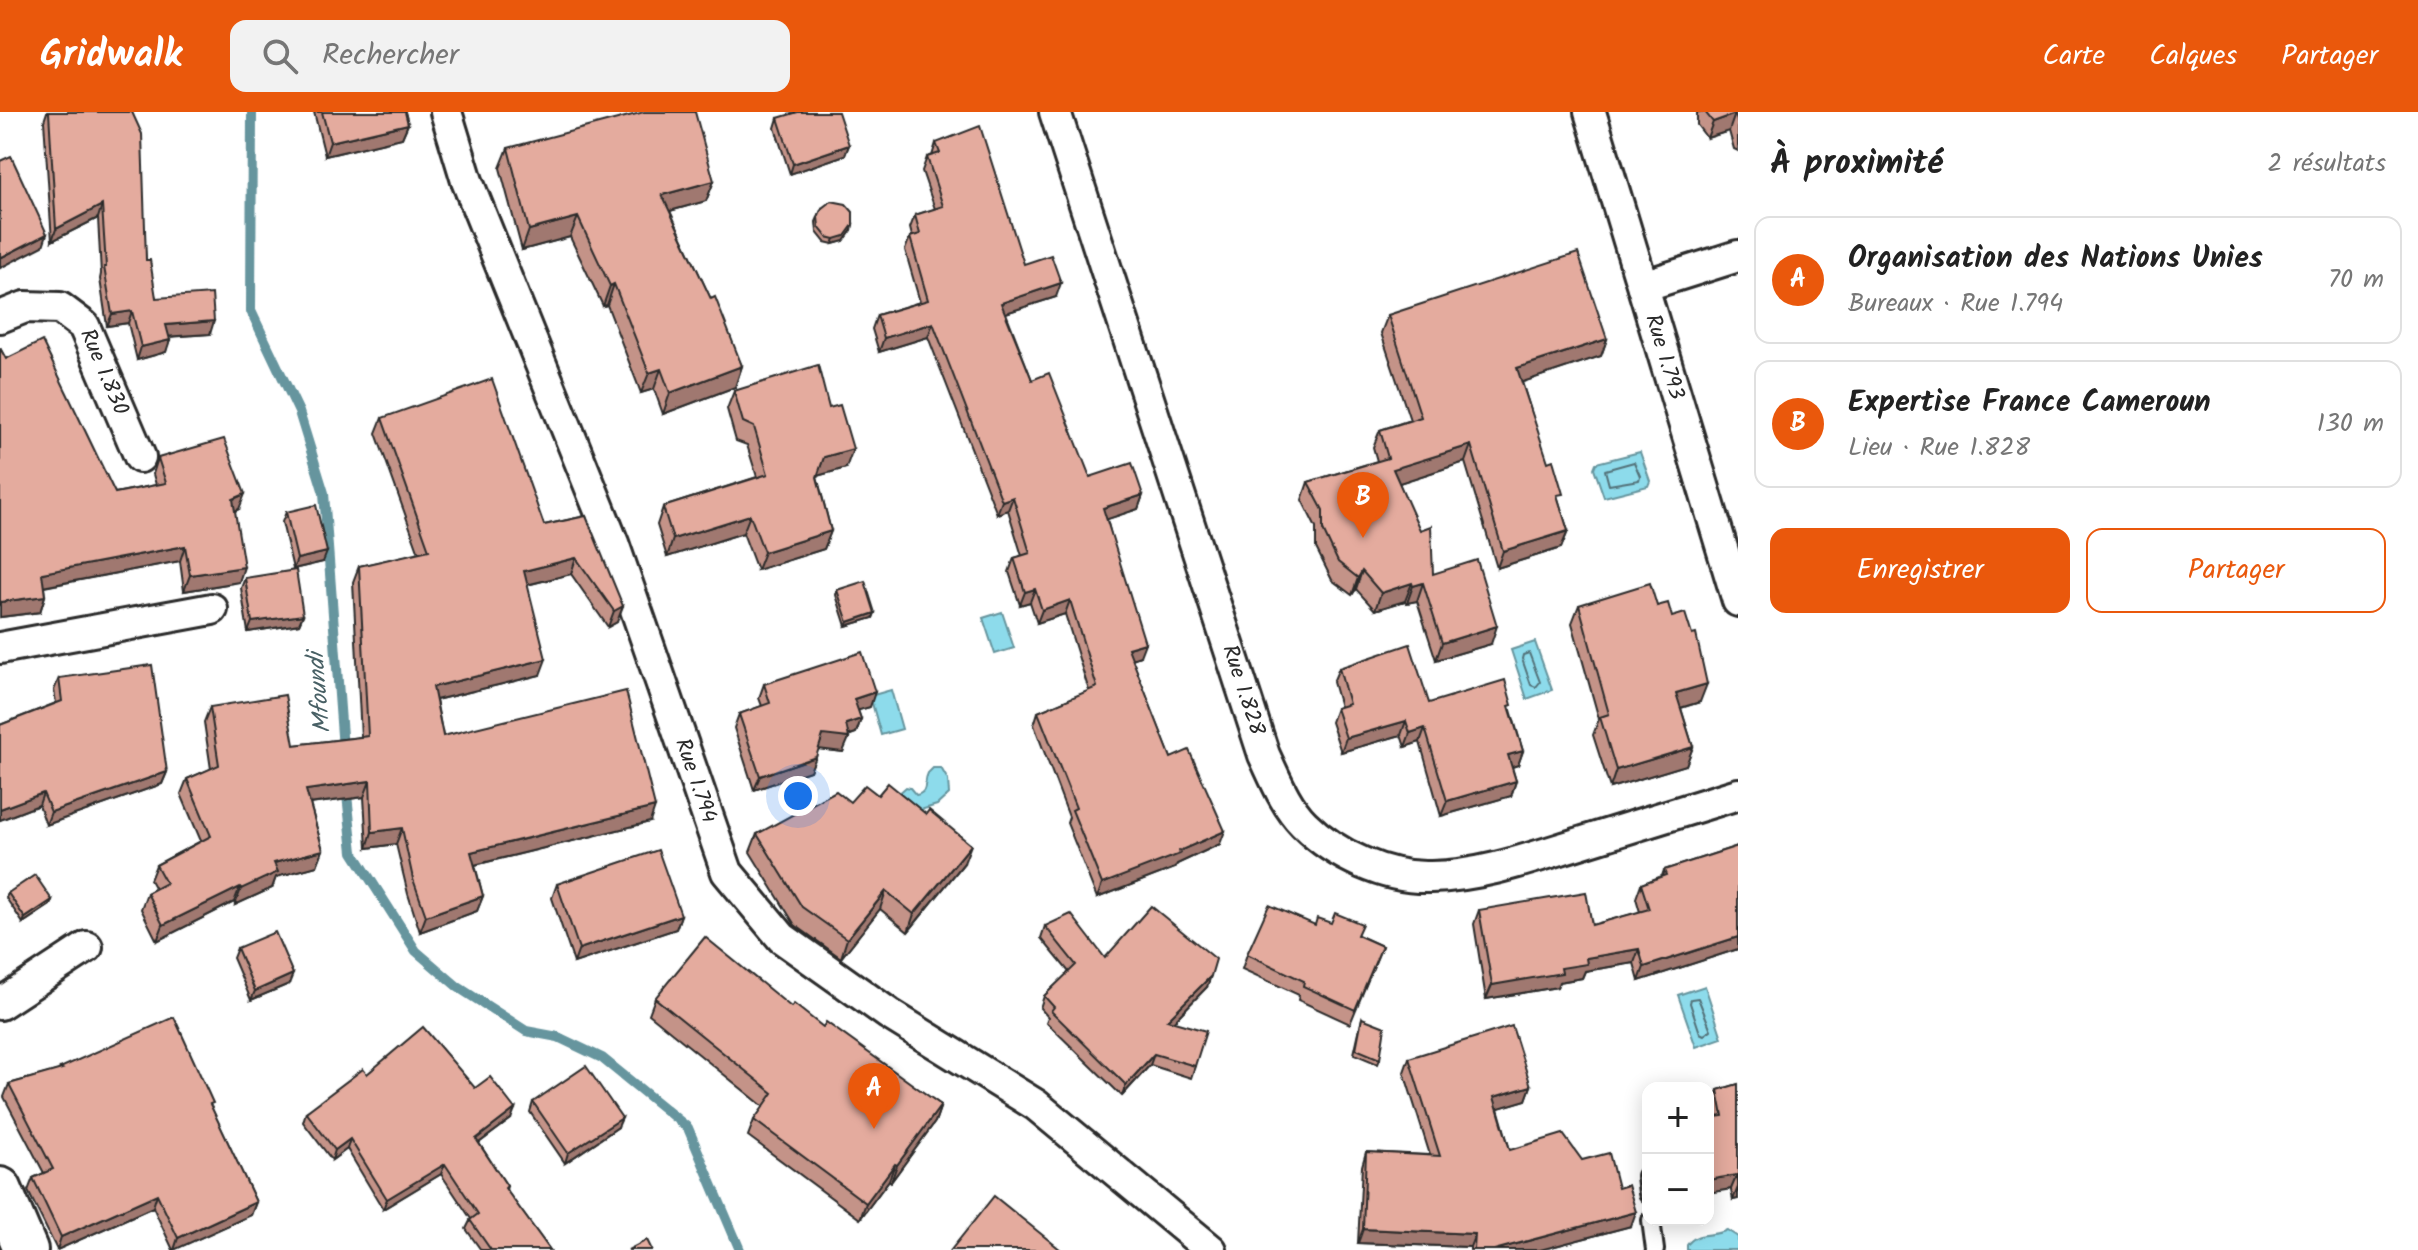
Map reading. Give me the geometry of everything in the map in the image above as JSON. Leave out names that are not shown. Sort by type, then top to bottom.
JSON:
[{"type":"street","name":"Rue 1.794","points":[[446,112],[484,225],[613,543],[727,872],[782,938],[889,1014],[1036,1105],[1211,1250]]},
{"type":"street","name":"Rue 1.828","points":[[1055,112],[1264,755],[1280,790],[1303,823],[1330,845],[1364,863],[1396,873],[1430,877],[1502,867],[1738,794]]},
{"type":"street","name":"Rue 1.793","points":[[1590,112],[1738,601]]},
{"type":"street","points":[[1643,286],[1738,256]]},
{"type":"street","name":"Rue 1.830","points":[[0,317],[25,307],[60,308],[84,326],[140,457]]},
{"type":"street","points":[[0,648],[212,609]]},
{"type":"street","points":[[0,1004],[87,947]]},
{"type":"street","points":[[0,1189],[26,1250]]},
{"type":"lane","points":[[1652,1226],[1655,1250]]},
{"type":"water","points":[[1640,452],[1650,481],[1648,486],[1604,497],[1594,468],[1596,463]]},
{"type":"water","points":[[1002,612],[1014,648],[995,654],[983,618]]},
{"type":"water","points":[[1535,642],[1552,690],[1527,699],[1511,650]]},
{"type":"water","points":[[891,690],[902,729],[881,735],[870,696]]},
{"type":"water","points":[[933,768],[941,768],[948,780],[949,794],[937,805],[914,812],[896,796],[906,787],[916,795],[923,792],[928,773]]},
{"type":"water","points":[[1705,986],[1722,1038],[1696,1047],[1678,995]]},
{"type":"water","points":[[1727,1230],[1738,1237],[1738,1250],[1687,1250],[1687,1245],[1696,1237]]},
{"type":"building","points":[[49,112],[132,112],[142,134],[146,260],[150,260],[156,298],[212,294],[214,321],[166,325],[170,340],[141,347],[132,311],[112,314],[104,267],[102,205],[56,229]]},
{"type":"building","points":[[322,112],[405,112],[408,124],[330,142]]},
{"type":"building","points":[[644,112],[695,112],[714,181],[662,195],[711,299],[715,297],[742,366],[670,393],[661,369],[649,373],[614,284],[610,286],[578,217],[529,230],[508,148]]},
{"type":"building","points":[[798,112],[838,112],[849,145],[793,164],[778,118]]},
{"type":"building","points":[[1705,112],[1738,112],[1738,124],[1735,114],[1713,122]]},
{"type":"building","points":[[980,126],[1024,264],[1051,255],[1061,283],[1001,303],[1032,380],[1049,373],[1090,477],[1132,463],[1143,495],[1103,508],[1145,643],[1128,648],[1171,758],[1189,750],[1225,831],[1179,851],[1180,854],[1102,884],[1038,712],[1097,687],[1070,600],[1042,610],[1035,589],[1025,592],[1014,558],[1030,553],[1013,497],[1002,501],[933,323],[884,338],[877,315],[928,300],[910,237],[920,234],[915,215],[943,206],[927,157],[940,153],[936,143]]},
{"type":"building","points":[[11,156],[47,234],[0,258],[0,161]]},
{"type":"building","points":[[831,201],[846,204],[853,212],[853,225],[845,236],[835,239],[827,237],[819,227],[818,217],[822,208]]},
{"type":"building","points":[[1578,253],[1607,339],[1517,368],[1548,462],[1553,460],[1563,494],[1557,495],[1568,531],[1503,551],[1471,445],[1393,469],[1420,530],[1431,526],[1433,574],[1477,560],[1497,626],[1442,643],[1423,583],[1413,586],[1412,583],[1381,593],[1362,571],[1358,578],[1338,562],[1323,530],[1323,510],[1308,482],[1388,458],[1380,430],[1421,417],[1388,315]]},
{"type":"building","points":[[42,341],[115,493],[166,483],[158,458],[224,439],[245,494],[233,499],[244,567],[190,575],[185,546],[42,573],[45,596],[0,602],[0,348],[6,359]]},
{"type":"building","points":[[818,365],[829,408],[840,405],[853,449],[824,457],[817,477],[831,531],[764,552],[750,515],[673,539],[663,507],[768,474],[754,427],[743,422],[734,391]]},
{"type":"building","points":[[492,379],[544,525],[586,516],[623,606],[614,611],[576,558],[524,571],[546,659],[433,687],[443,736],[626,691],[655,807],[471,852],[483,896],[426,916],[413,879],[402,828],[372,832],[370,781],[306,790],[323,850],[274,863],[278,872],[163,925],[147,893],[166,883],[156,865],[211,836],[187,779],[219,765],[210,707],[285,695],[294,745],[368,736],[359,566],[429,550],[382,418]]},
{"type":"building","points":[[316,505],[327,552],[297,559],[286,512]]},
{"type":"building","points":[[296,570],[303,615],[252,622],[245,578]]},
{"type":"building","points":[[865,581],[875,613],[848,622],[837,590]]},
{"type":"building","points":[[1650,583],[1657,606],[1668,603],[1672,617],[1685,613],[1692,635],[1696,634],[1707,684],[1676,693],[1693,747],[1616,770],[1600,717],[1609,714],[1579,605]]},
{"type":"building","points":[[1410,644],[1429,703],[1505,680],[1512,705],[1509,706],[1523,751],[1508,755],[1516,781],[1447,801],[1425,728],[1410,733],[1406,721],[1346,738],[1336,708],[1349,704],[1339,668]]},
{"type":"building","points":[[862,652],[875,692],[854,699],[861,719],[846,724],[849,738],[823,735],[816,757],[760,776],[739,714],[770,703],[764,684]]},
{"type":"building","points":[[152,665],[167,772],[51,812],[43,793],[0,809],[0,725],[62,701],[59,678]]},
{"type":"building","points":[[888,783],[926,814],[929,810],[971,845],[914,914],[886,891],[847,939],[802,907],[757,834],[836,791],[850,802],[865,785],[878,795]]},
{"type":"building","points":[[1738,846],[1738,937],[1644,967],[1639,949],[1586,958],[1587,964],[1561,968],[1562,973],[1492,985],[1479,910],[1586,892],[1592,925],[1649,909],[1641,884],[1666,875],[1664,870]]},
{"type":"building","points":[[658,850],[681,915],[579,949],[557,884]]},
{"type":"building","points":[[35,875],[52,900],[25,918],[8,893]]},
{"type":"building","points":[[1269,905],[1315,925],[1317,918],[1331,923],[1335,913],[1362,924],[1357,935],[1382,946],[1355,1010],[1303,986],[1304,981],[1247,954]]},
{"type":"building","points":[[1151,906],[1216,959],[1211,976],[1167,1020],[1206,1031],[1195,1066],[1154,1054],[1126,1085],[1051,1011],[1054,1007],[1044,996],[1076,965],[1045,926],[1071,914],[1105,958]]},
{"type":"building","points":[[275,932],[293,974],[255,991],[237,948]]},
{"type":"building","points":[[705,937],[791,1007],[794,1004],[823,1027],[826,1022],[941,1105],[866,1203],[754,1120],[773,1093],[655,998]]},
{"type":"building","points":[[174,1017],[256,1202],[178,1238],[157,1194],[61,1237],[33,1178],[53,1169],[9,1084],[62,1069]]},
{"type":"building","points":[[1362,1018],[1385,1027],[1380,1059],[1356,1049]]},
{"type":"building","points":[[1512,1026],[1531,1086],[1494,1097],[1510,1150],[1563,1134],[1582,1160],[1609,1153],[1618,1188],[1628,1185],[1636,1212],[1494,1250],[1474,1250],[1475,1234],[1363,1229],[1366,1152],[1440,1156],[1409,1058]]},
{"type":"building","points":[[423,1027],[475,1088],[490,1077],[515,1109],[476,1139],[507,1186],[505,1188],[550,1250],[491,1250],[470,1220],[478,1214],[445,1164],[387,1199],[350,1139],[335,1150],[306,1112],[363,1069],[367,1074]]},
{"type":"building","points":[[586,1066],[622,1118],[568,1153],[533,1102]]},
{"type":"building","points":[[1738,1084],[1738,1183],[1737,1175],[1714,1179],[1714,1117],[1723,1116],[1718,1090]]},
{"type":"building","points":[[994,1196],[1061,1250],[951,1250]]},
{"type":"building","points":[[647,1240],[652,1250],[628,1250]]},
{"type":"waterway","name":"Mfoundi","points":[[252,112],[251,311],[299,412],[324,493],[343,749]]},
{"type":"waterway","name":"Mfoundi","points":[[346,785],[353,852],[416,951],[458,987],[526,1031],[558,1037],[602,1058],[688,1128],[740,1250]]},
{"type":"place","name":"Expertise France Cameroun","points":[[1363,538]]},
{"type":"place","name":"Organisation des Nations Unies","points":[[874,1129]]}]
